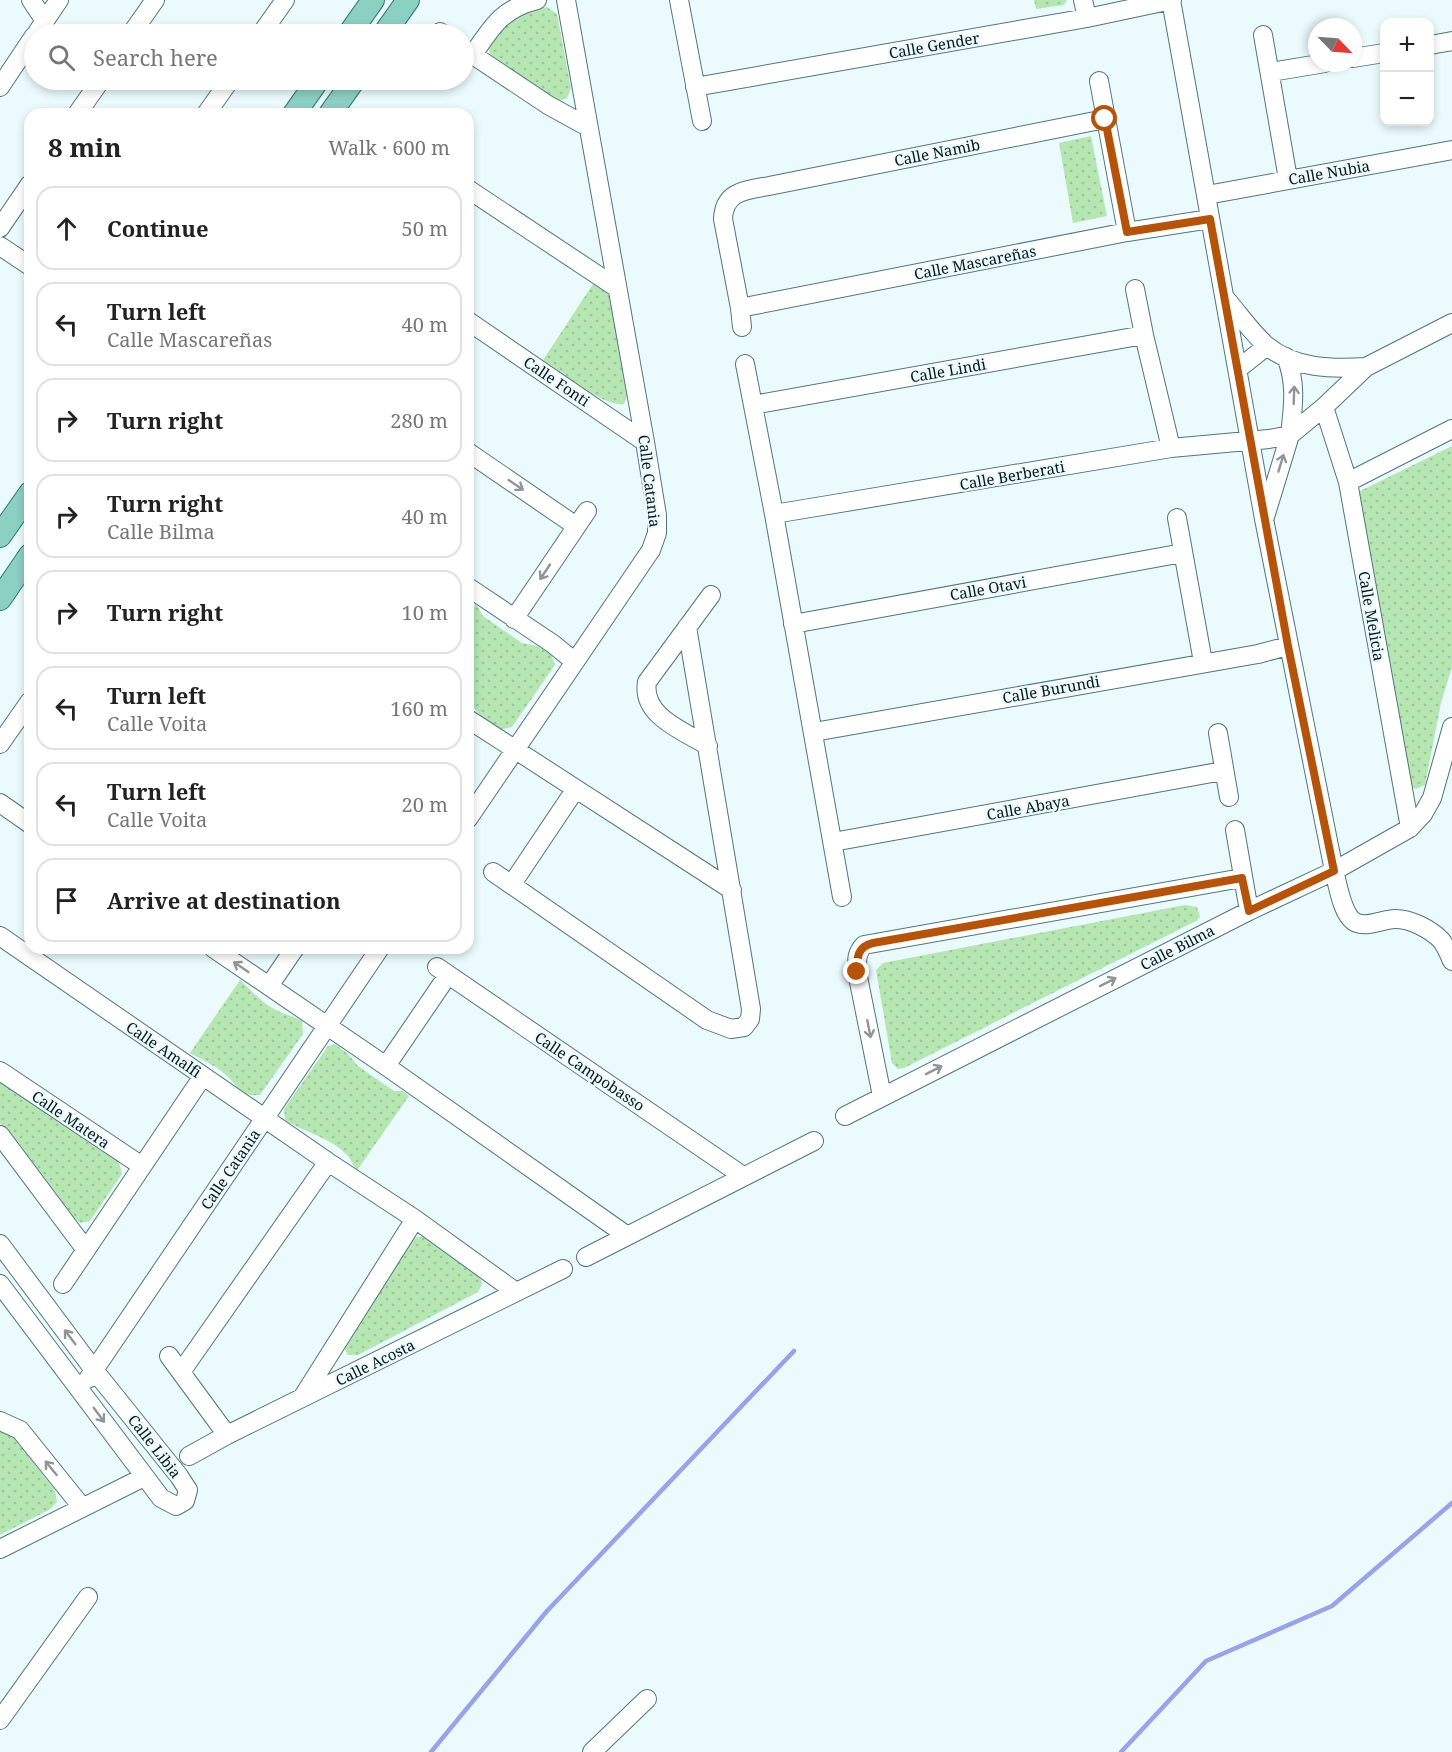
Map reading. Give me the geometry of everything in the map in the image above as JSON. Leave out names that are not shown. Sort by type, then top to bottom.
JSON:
[{"type":"main road","points":[[356,24],[373,0]]},
{"type":"main road","points":[[391,24],[408,0]]},
{"type":"main road","points":[[298,108],[311,90]]},
{"type":"main road","points":[[334,108],[347,90]]},
{"type":"main road","points":[[0,536],[24,502]]},
{"type":"main road","points":[[0,599],[24,564]]},
{"type":"street","points":[[31,0],[37,24]]},
{"type":"street","points":[[42,24],[59,0]]},
{"type":"street","points":[[138,24],[155,0]]},
{"type":"street","points":[[268,24],[285,0]]},
{"type":"street","points":[[474,46],[510,9],[537,0]]},
{"type":"street","name":"Calle Catania","points":[[474,810],[651,550],[657,533],[655,498],[566,0]]},
{"type":"street","points":[[679,0],[702,121]]},
{"type":"street","points":[[1083,0],[1086,18]]},
{"type":"street","points":[[1171,0],[1288,646],[1334,871],[1343,902],[1350,918],[1363,925],[1397,919],[1414,923],[1428,930],[1442,941],[1452,961]]},
{"type":"street","name":"Calle Gender","points":[[695,87],[1086,18],[1171,0]]},
{"type":"street","points":[[1263,34],[1288,179]]},
{"type":"street","points":[[1434,44],[1452,41]]},
{"type":"street","points":[[0,87],[24,51]]},
{"type":"street","points":[[1362,57],[1380,54]]},
{"type":"street","points":[[474,57],[548,105],[588,127]]},
{"type":"street","points":[[1271,72],[1308,66]]},
{"type":"street","points":[[1099,81],[1127,232]]},
{"type":"street","points":[[81,108],[94,90]]},
{"type":"street","points":[[210,108],[223,90]]},
{"type":"street","name":"Calle Namib","points":[[742,327],[723,219],[728,201],[736,195],[769,186],[1105,119]]},
{"type":"street","name":"Calle Nubia","points":[[1207,195],[1452,150]]},
{"type":"street","points":[[0,228],[24,193]]},
{"type":"street","points":[[474,193],[617,288]]},
{"type":"street","name":"Calle Mascareñas","points":[[740,308],[1127,232],[1210,219]]},
{"type":"street","points":[[0,246],[24,262]]},
{"type":"street","points":[[1136,289],[1144,335],[1171,448]]},
{"type":"street","points":[[1226,299],[1268,346],[1286,357],[1334,369],[1366,367]]},
{"type":"street","points":[[1290,435],[1324,407],[1366,367],[1452,323]]},
{"type":"street","name":"Calle Fonti","points":[[474,325],[645,442]]},
{"type":"street","name":"Calle Lindi","points":[[753,405],[1144,335]]},
{"type":"street","points":[[1238,369],[1268,346]]},
{"type":"street","points":[[1264,519],[1290,435],[1294,387],[1286,357]]},
{"type":"street","points":[[745,364],[814,732],[842,897]]},
{"type":"street","name":"Calle Melicia","points":[[1324,407],[1348,482],[1410,828]]},
{"type":"street","points":[[1348,482],[1452,429]]},
{"type":"street","name":"Calle Berberati","points":[[774,514],[1171,448],[1290,435]]},
{"type":"street","points":[[474,456],[581,518],[514,619]]},
{"type":"street","points":[[1178,518],[1203,662]]},
{"type":"street","name":"Calle Otavi","points":[[794,624],[1183,552]]},
{"type":"street","points":[[474,591],[553,644],[575,662]]},
{"type":"street","points":[[708,746],[657,715],[647,696],[647,682],[711,595]]},
{"type":"street","points":[[493,872],[707,1020],[731,1029],[744,1027],[750,1019],[751,1009],[687,627]]},
{"type":"street","name":"Calle Burundi","points":[[814,732],[1258,654],[1288,646]]},
{"type":"street","points":[[0,744],[24,710]]},
{"type":"street","points":[[474,723],[732,890]]},
{"type":"street","name":"Calle Bilma","points":[[845,1116],[1249,911],[1334,871],[1410,828],[1423,814],[1432,798],[1452,727]]},
{"type":"street","points":[[1218,732],[1229,797]]},
{"type":"street","name":"Calle Abaya","points":[[833,842],[1223,771]]},
{"type":"street","points":[[512,885],[575,790]]},
{"type":"street","points":[[0,803],[24,820]]},
{"type":"street","points":[[1235,830],[1249,911]]},
{"type":"street","points":[[882,1096],[857,972],[857,958],[864,945],[1242,878]]},
{"type":"street","name":"Calle Amalfi","points":[[0,936],[24,953]]},
{"type":"street","name":"Calle Amalfi","points":[[26,954],[328,1162],[415,1219],[516,1292]]},
{"type":"street","points":[[222,954],[626,1235]]},
{"type":"street","points":[[269,986],[291,954]]},
{"type":"street","name":"Calle Catania","points":[[80,1390],[376,954]]},
{"type":"street","name":"Calle Campobasso","points":[[386,1066],[442,971],[743,1176]]},
{"type":"street","name":"Calle Matera","points":[[0,1071],[142,1166]]},
{"type":"street","points":[[63,1284],[203,1076]]},
{"type":"street","points":[[0,1135],[86,1250]]},
{"type":"street","points":[[586,1257],[814,1141]]},
{"type":"street","points":[[182,1372],[328,1162]]},
{"type":"street","points":[[302,1398],[415,1219]]},
{"type":"street","name":"Calle Libia","points":[[0,1244],[94,1370],[179,1476],[188,1490],[188,1496],[181,1505],[176,1506],[161,1498],[0,1284]]},
{"type":"street","name":"Calle Acosta","points":[[189,1456],[563,1269]]},
{"type":"street","points":[[169,1356],[227,1435]]},
{"type":"street","points":[[0,1421],[20,1430],[82,1507]]},
{"type":"street","points":[[0,1549],[144,1477]]},
{"type":"street","points":[[0,1720],[88,1597]]},
{"type":"street","points":[[592,1752],[647,1699]]},
{"type":"green space","points":[[1034,0],[1067,0],[1064,5],[1036,9]]},
{"type":"green space","points":[[547,7],[557,14],[571,88],[567,98],[559,101],[491,56],[487,45],[509,13]]},
{"type":"green space","points":[[1091,136],[1107,216],[1073,223],[1059,143]]},
{"type":"green space","points":[[593,284],[609,294],[628,393],[624,404],[594,395],[543,360]]},
{"type":"green space","points":[[1452,446],[1452,667],[1441,703],[1425,785],[1416,789],[1408,786],[1354,494]]},
{"type":"green space","points":[[476,604],[483,616],[522,643],[537,646],[551,654],[555,665],[512,727],[504,729],[492,726],[474,709],[474,607]]},
{"type":"green space","points":[[1185,905],[1197,907],[1200,917],[1196,921],[904,1068],[898,1069],[892,1063],[876,970],[883,963]]},
{"type":"green space","points":[[240,980],[269,1006],[302,1021],[303,1034],[260,1095],[244,1093],[220,1070],[190,1053]]},
{"type":"green space","points":[[335,1044],[358,1066],[394,1091],[403,1091],[409,1096],[356,1172],[350,1159],[341,1149],[285,1120],[284,1109],[328,1046]]},
{"type":"green space","points":[[0,1082],[119,1162],[122,1174],[90,1221],[81,1223],[74,1219],[0,1123]]},
{"type":"green space","points":[[423,1236],[480,1275],[482,1284],[478,1292],[358,1355],[348,1355],[342,1344],[413,1238]]},
{"type":"green space","points":[[0,1425],[5,1427],[55,1490],[57,1502],[49,1510],[0,1535]]},
{"type":"waterway","points":[[431,1752],[547,1611],[794,1351]]},
{"type":"waterway","points":[[1121,1752],[1206,1661],[1332,1606],[1452,1503]]},
{"type":"route","points":[[857,972],[857,958],[860,950],[864,945],[873,943],[1242,878],[1249,911],[1334,871],[1288,646],[1210,219],[1127,232],[1105,119]]}]
